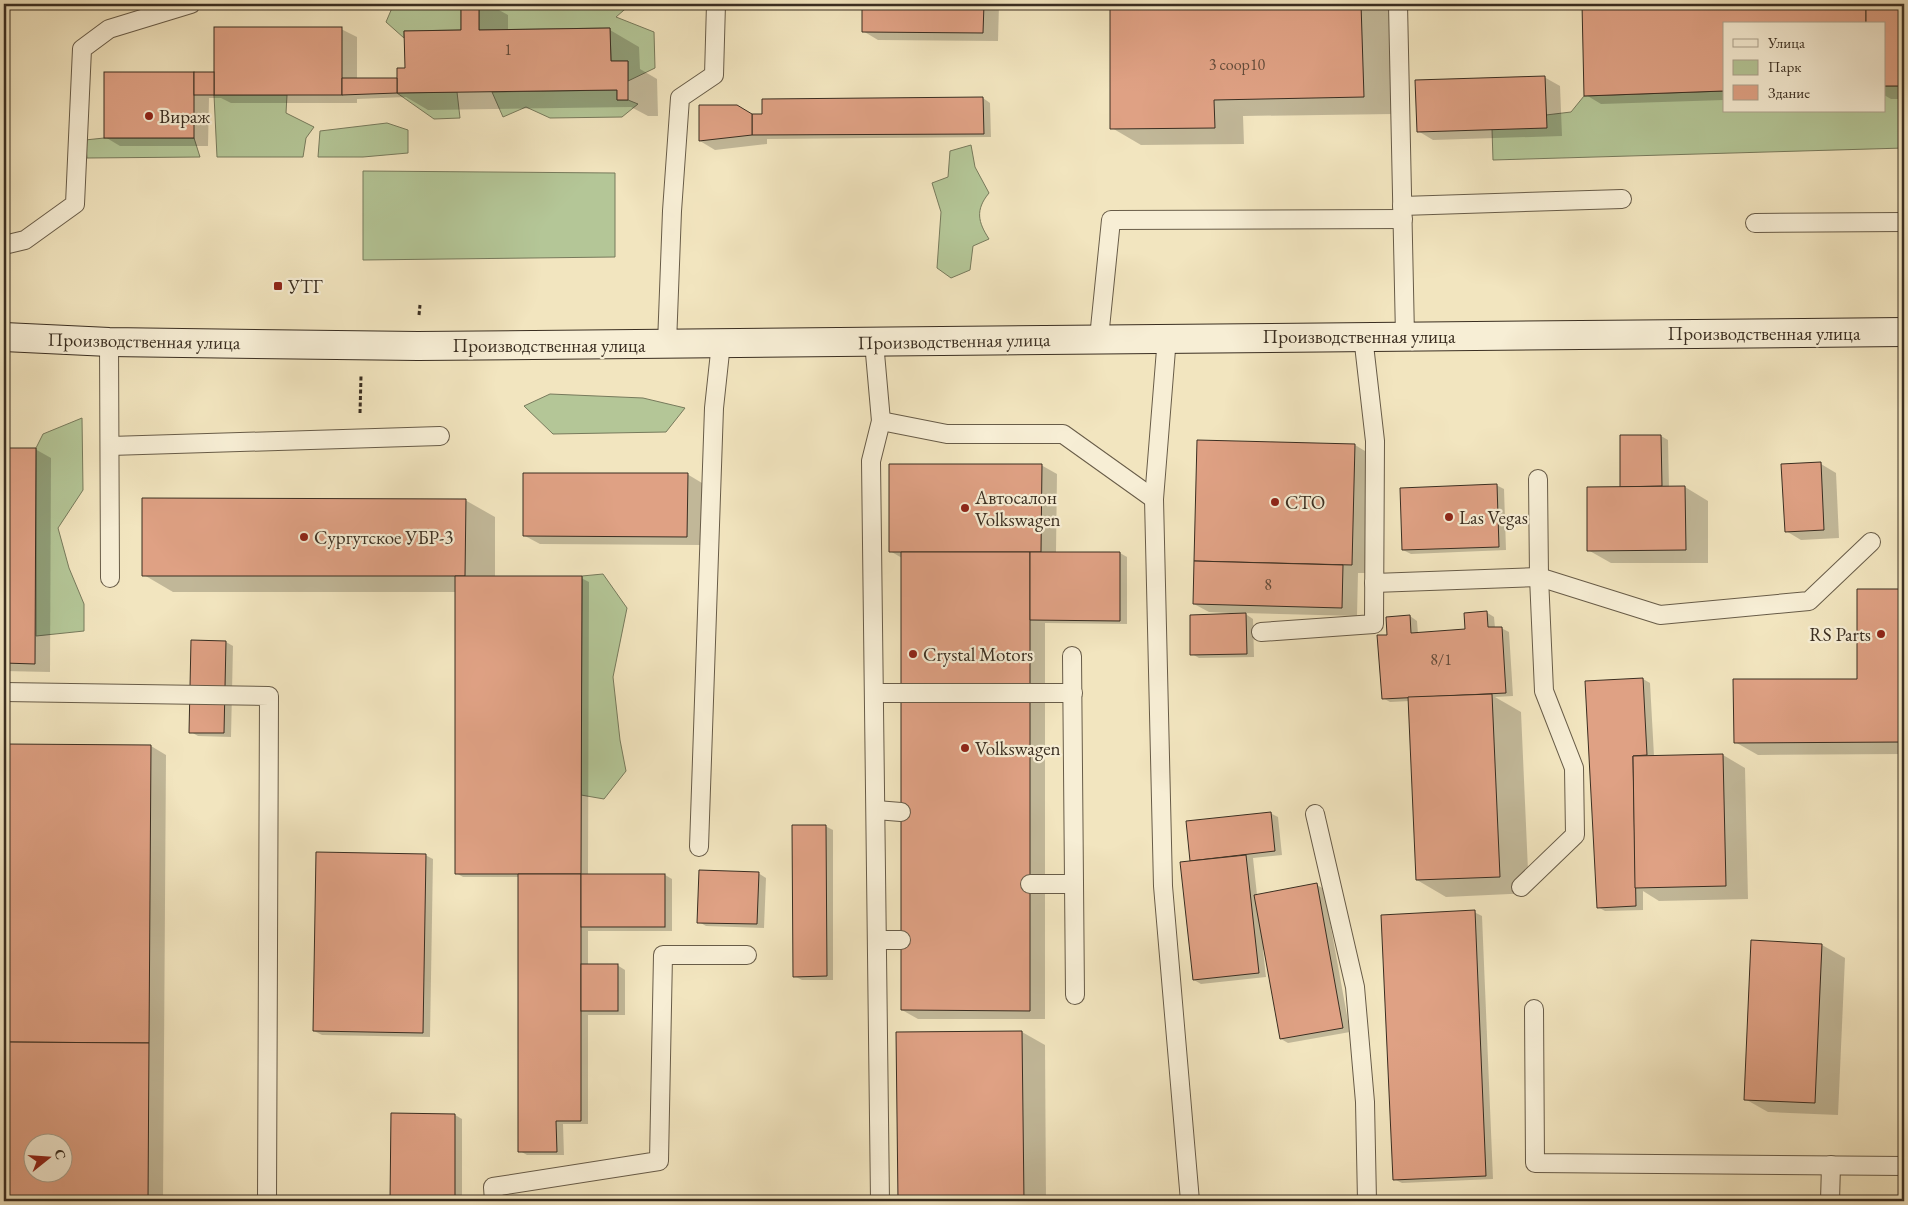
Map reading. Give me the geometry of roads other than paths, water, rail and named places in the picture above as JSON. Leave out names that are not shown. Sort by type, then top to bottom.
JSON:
[{"type":"main road","name":"Производственная улица","points":[[4,337],[109,342],[418,346],[721,344],[1099,338],[1904,332]]},
{"type":"lane","points":[[4,245],[26,240],[74,204],[82,49],[110,29],[191,4]]},
{"type":"lane","points":[[667,344],[672,211],[680,98],[714,75],[716,4]]},
{"type":"lane","points":[[1398,4],[1405,336]]},
{"type":"lane","points":[[1099,338],[1111,220],[1403,212],[1622,199]]},
{"type":"lane","points":[[1755,223],[1904,222]]},
{"type":"lane","points":[[1261,632],[1374,624],[1375,441],[1363,336]]},
{"type":"lane","points":[[1167,338],[1154,499],[1163,886],[1190,1201]]},
{"type":"lane","points":[[109,342],[110,578]]},
{"type":"lane","points":[[874,342],[881,421],[871,461],[880,1201]]},
{"type":"lane","points":[[698,847],[714,408],[721,344]]},
{"type":"lane","points":[[881,421],[947,434],[1063,434],[1154,499]]},
{"type":"lane","points":[[110,446],[440,436]]},
{"type":"lane","points":[[1521,887],[1575,835],[1574,768],[1544,691],[1539,577],[1538,478]]},
{"type":"lane","points":[[1374,583],[1539,577],[1660,614],[1809,602],[1872,542]]},
{"type":"lane","points":[[1072,656],[1075,995]]},
{"type":"lane","points":[[4,692],[270,696],[267,1201]]},
{"type":"lane","points":[[874,693],[1073,694]]},
{"type":"lane","points":[[876,810],[901,812]]},
{"type":"lane","points":[[1315,814],[1355,987],[1365,1102],[1367,1201]]},
{"type":"lane","points":[[1030,884],[1074,884]]},
{"type":"lane","points":[[877,940],[901,940]]},
{"type":"lane","points":[[494,1201],[494,1187],[659,1161],[663,954],[747,955]]},
{"type":"lane","points":[[1534,1009],[1535,1163],[1904,1166]]},
{"type":"lane","points":[[1830,1201],[1831,1165]]},
{"type":"place","name":"Вираж","points":[[149,116]]},
{"type":"place","name":"УТГ","points":[[278,286]]},
{"type":"place","name":"СТО","points":[[1275,502]]},
{"type":"place","name":"Автосалон Volkswagen","points":[[965,508]]},
{"type":"place","name":"Las Vegas","points":[[1449,517]]},
{"type":"place","name":"Сургутское УБР-3","points":[[304,537]]},
{"type":"place","name":"RS Parts","points":[[1881,634]]},
{"type":"place","name":"Crystal Motors","points":[[913,654]]},
{"type":"place","name":"Volkswagen","points":[[965,748]]}]
